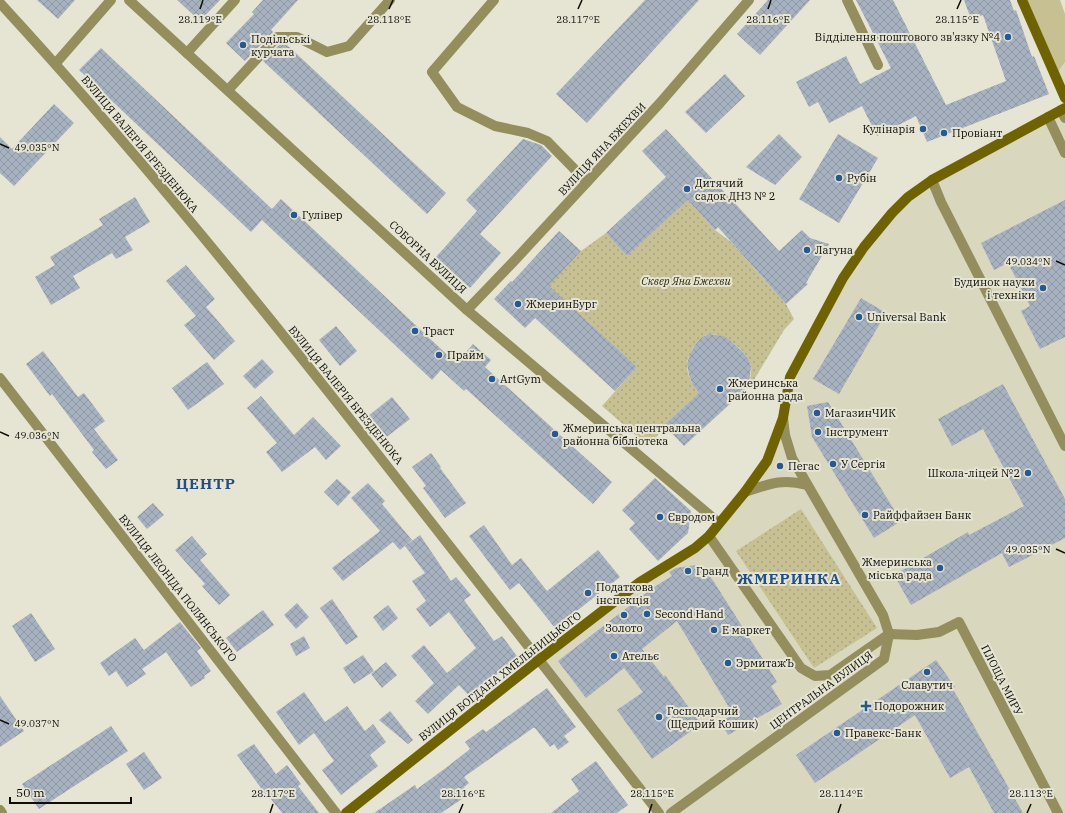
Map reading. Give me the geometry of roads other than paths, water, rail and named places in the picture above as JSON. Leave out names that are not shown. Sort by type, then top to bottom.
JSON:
[{"type":"street","points":[[56,63],[111,0]]},
{"type":"street","name":"СОБОРНА ВУЛИЦЯ","points":[[129,0],[188,52],[467,310],[719,523]]},
{"type":"street","points":[[188,52],[235,0]]},
{"type":"street","points":[[228,90],[277,37],[297,37],[327,52],[349,46],[390,0]]},
{"type":"street","points":[[494,0],[432,72],[457,107],[495,126],[528,133],[547,141],[588,182]]},
{"type":"street","name":"ВУЛИЦЯ ЯНА БЖЕХВИ","points":[[467,310],[660,104],[749,0]]},
{"type":"street","points":[[847,0],[878,65]]},
{"type":"street","points":[[1022,0],[1065,98]]},
{"type":"street","name":"ВУЛИЦЯ ВАЛЕРІЯ БРЕЗДЕНЮКА","points":[[0,3],[56,63],[185,214],[540,658],[659,813]]},
{"type":"street","name":"ВУЛИЦЯ БОГДАНА ХМЕЛЬНИЦЬКОГО","points":[[346,813],[540,658],[640,582],[695,548],[709,536],[745,492],[767,461],[783,418],[790,377],[843,278],[864,247],[892,213],[908,197],[932,180],[1048,117],[1064,112]]},
{"type":"street","points":[[1048,117],[1065,153]]},
{"type":"street","points":[[932,180],[941,202],[1065,446]]},
{"type":"street","name":"ВУЛИЦЯ ЛЕОНІДА ПОЛЯНСЬКОГО","points":[[0,378],[336,813]]},
{"type":"street","name":"ЦЕНТРАЛЬНА ВУЛИЦЯ","points":[[671,813],[884,659],[889,634],[883,615],[792,458],[785,435],[783,418]]},
{"type":"street","points":[[745,492],[770,483],[793,481],[807,485]]},
{"type":"street","points":[[709,536],[801,668],[815,676],[830,675],[889,634]]},
{"type":"street","name":"ПЛОЩА МИРУ","points":[[889,634],[917,635],[939,632],[959,622],[1058,813]]},
{"type":"place","name":"Відділення поштового зв'язку №4","points":[[1008,37]]},
{"type":"place","name":"Подільські курчата","points":[[243,45]]},
{"type":"place","name":"Кулінарія","points":[[923,129]]},
{"type":"place","name":"Провіант","points":[[944,133]]},
{"type":"place","name":"Рубін","points":[[839,178]]},
{"type":"place","name":"Дитячий садок ДНЗ № 2","points":[[687,189]]},
{"type":"place","name":"Гулівер","points":[[294,215]]},
{"type":"place","name":"Лагуна","points":[[807,250]]},
{"type":"place","name":"Будинок науки і техніки","points":[[1043,288]]},
{"type":"place","name":"ЖмеринБург","points":[[518,304]]},
{"type":"place","name":"Universal Bank","points":[[859,317]]},
{"type":"place","name":"Траст","points":[[415,331]]},
{"type":"place","name":"Прайм","points":[[439,355]]},
{"type":"place","name":"ArtGym","points":[[492,379]]},
{"type":"place","name":"Жмеринська районна рада","points":[[720,389]]},
{"type":"place","name":"МагазинЧИК","points":[[817,413]]},
{"type":"place","name":"Інструмент","points":[[818,432]]},
{"type":"place","name":"Жмеринська центральна районна бібліотека","points":[[555,434]]},
{"type":"place","name":"У Сергія","points":[[833,464]]},
{"type":"place","name":"Пегас","points":[[780,466]]},
{"type":"place","name":"Школа-ліцей №2","points":[[1028,473]]},
{"type":"place","name":"Райффайзен Банк","points":[[865,515]]},
{"type":"place","name":"Євродом","points":[[660,517]]},
{"type":"place","name":"Жмеринська міська рада","points":[[940,568]]},
{"type":"place","name":"Гранд","points":[[688,571]]},
{"type":"place","name":"Податкова інспекція","points":[[588,593]]},
{"type":"place","name":"Second Hand","points":[[647,614]]},
{"type":"place","name":"Золото","points":[[624,615]]},
{"type":"place","name":"E маркет","points":[[714,630]]},
{"type":"place","name":"Ательє","points":[[614,656]]},
{"type":"place","name":"ЭрмитажЪ","points":[[728,663]]},
{"type":"place","name":"Славутич","points":[[927,672]]},
{"type":"place","name":"Подорожник","points":[[866,706]]},
{"type":"place","name":"Господарчий (Щедрий Кошик)","points":[[659,717]]},
{"type":"place","name":"Правекс-Банк","points":[[837,733]]},
{"type":"district","name":"ЦЕНТР","points":[[206,484]]},
{"type":"district","name":"ЖМЕРИНКА","points":[[789,579]]},
{"type":"park label","name":"Сквер Яна Бжехви","points":[[686,281]]}]
